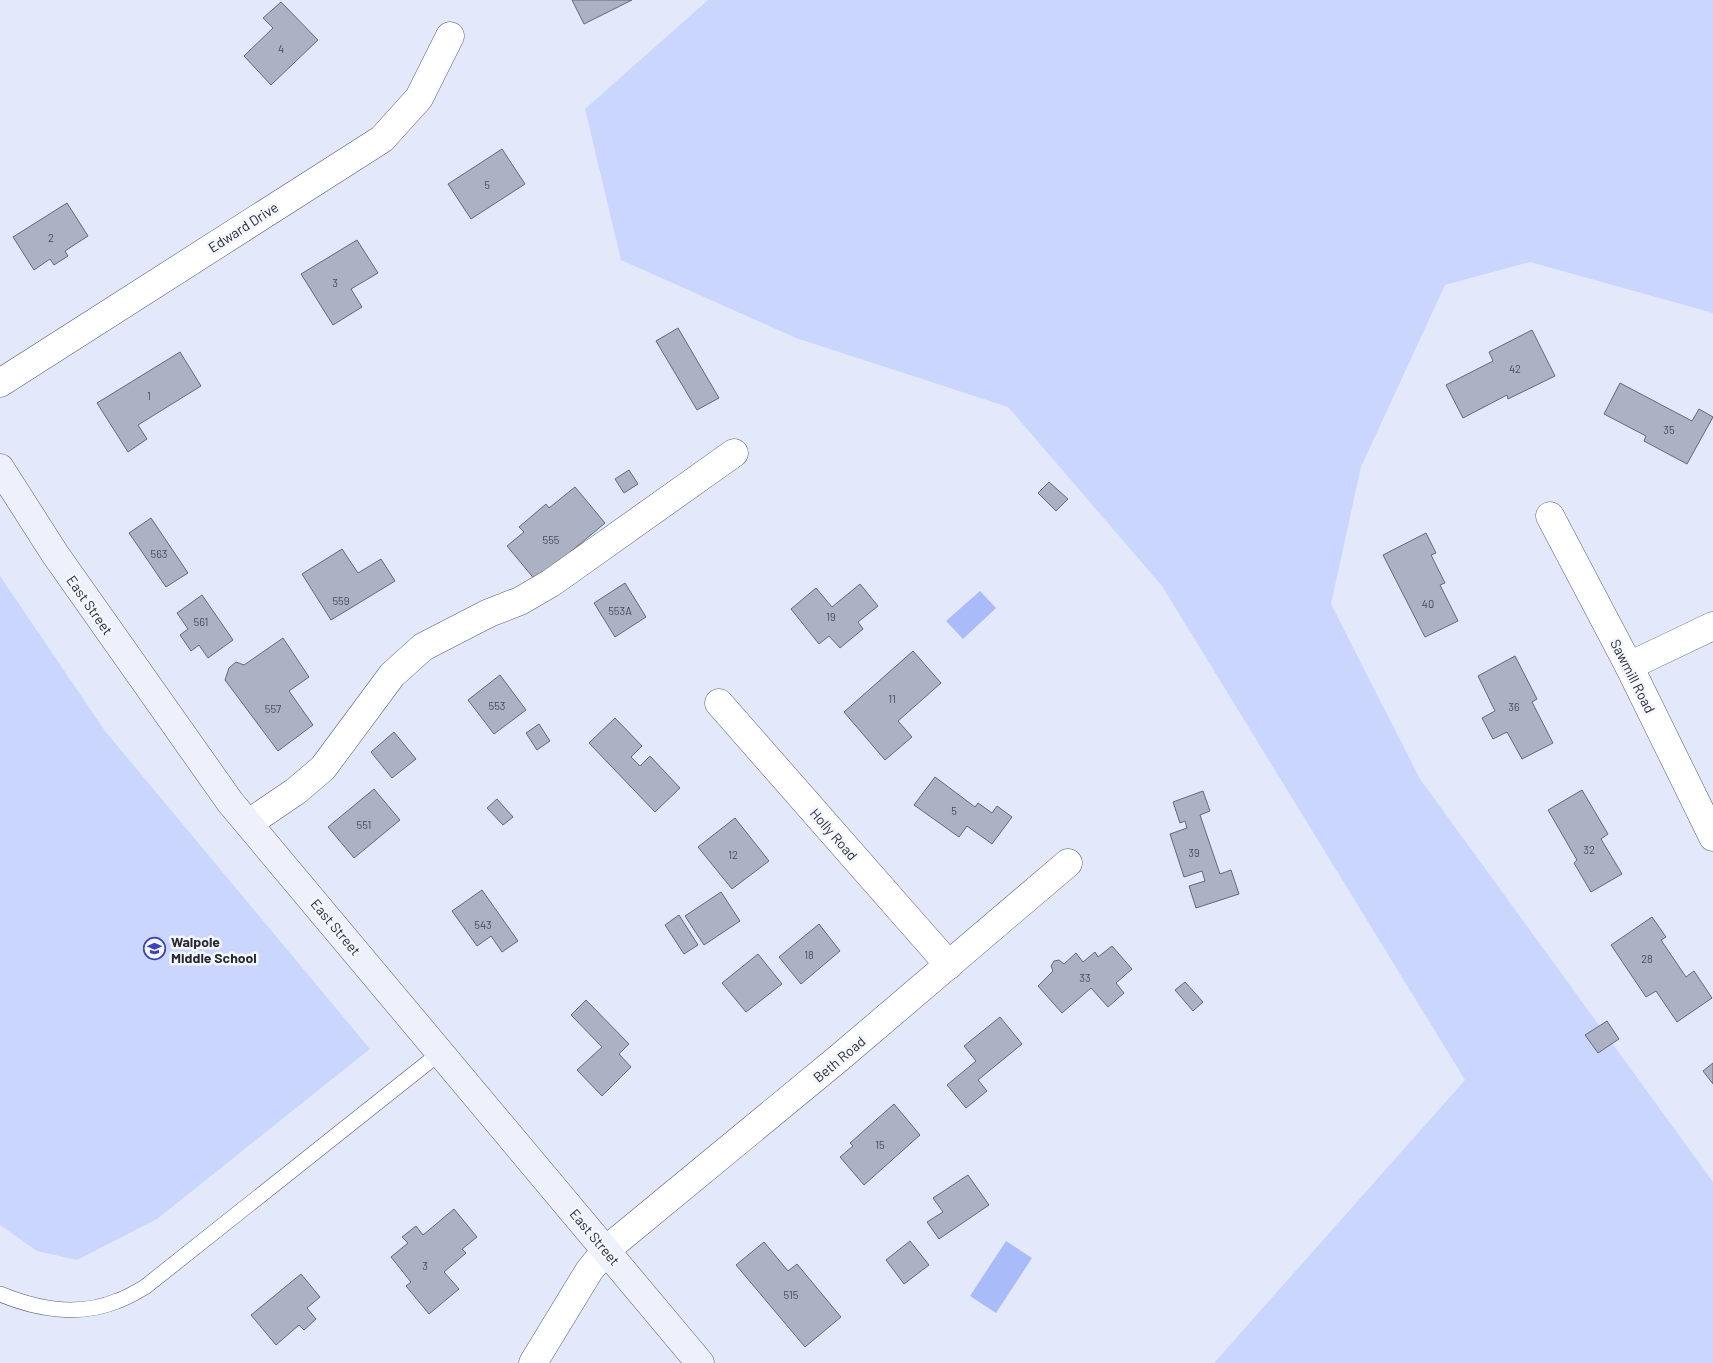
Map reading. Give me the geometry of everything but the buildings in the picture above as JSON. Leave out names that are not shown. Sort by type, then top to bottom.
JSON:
[{"type":"street","name":"Edward Drive","points":[[0,383],[382,139],[419,98],[450,36]]},
{"type":"street","points":[[249,823],[296,791],[323,768],[392,675],[423,647],[489,613],[520,601],[551,583],[734,453]]},
{"type":"street","name":"East Street","points":[[0,468],[54,554],[230,802],[700,1363]]},
{"type":"street","name":"Sawmill Road","points":[[1550,516],[1628,666],[1713,837]]},
{"type":"street","points":[[1628,666],[1713,626]]},
{"type":"street","name":"Holly Road","points":[[719,703],[949,965]]},
{"type":"street","name":"Beth Road","points":[[533,1363],[589,1272],[606,1250],[832,1064],[1068,863]]},
{"type":"lane","points":[[0,1294],[18,1301],[55,1310],[85,1309],[116,1302],[145,1287],[441,1052]]},
{"type":"shaded area","points":[[708,0],[1713,0],[1713,313],[1530,262],[1445,285],[1361,467],[1331,604],[1420,779],[1713,1182],[1713,1363],[1214,1363],[1465,1080],[1162,586],[1008,407],[796,338],[621,260],[585,109]]},
{"type":"shaded area","name":"Walpole Middle School","points":[[0,576],[105,731],[370,1049],[157,1219],[77,1260],[37,1251],[0,1225]]},
{"type":"shaded area","points":[[980,591],[996,608],[963,639],[946,621]]},
{"type":"shaded area","points":[[1006,1241],[1032,1258],[996,1313],[970,1296]]},
{"type":"place","name":"Walpole Middle School","points":[[155,949]]}]
